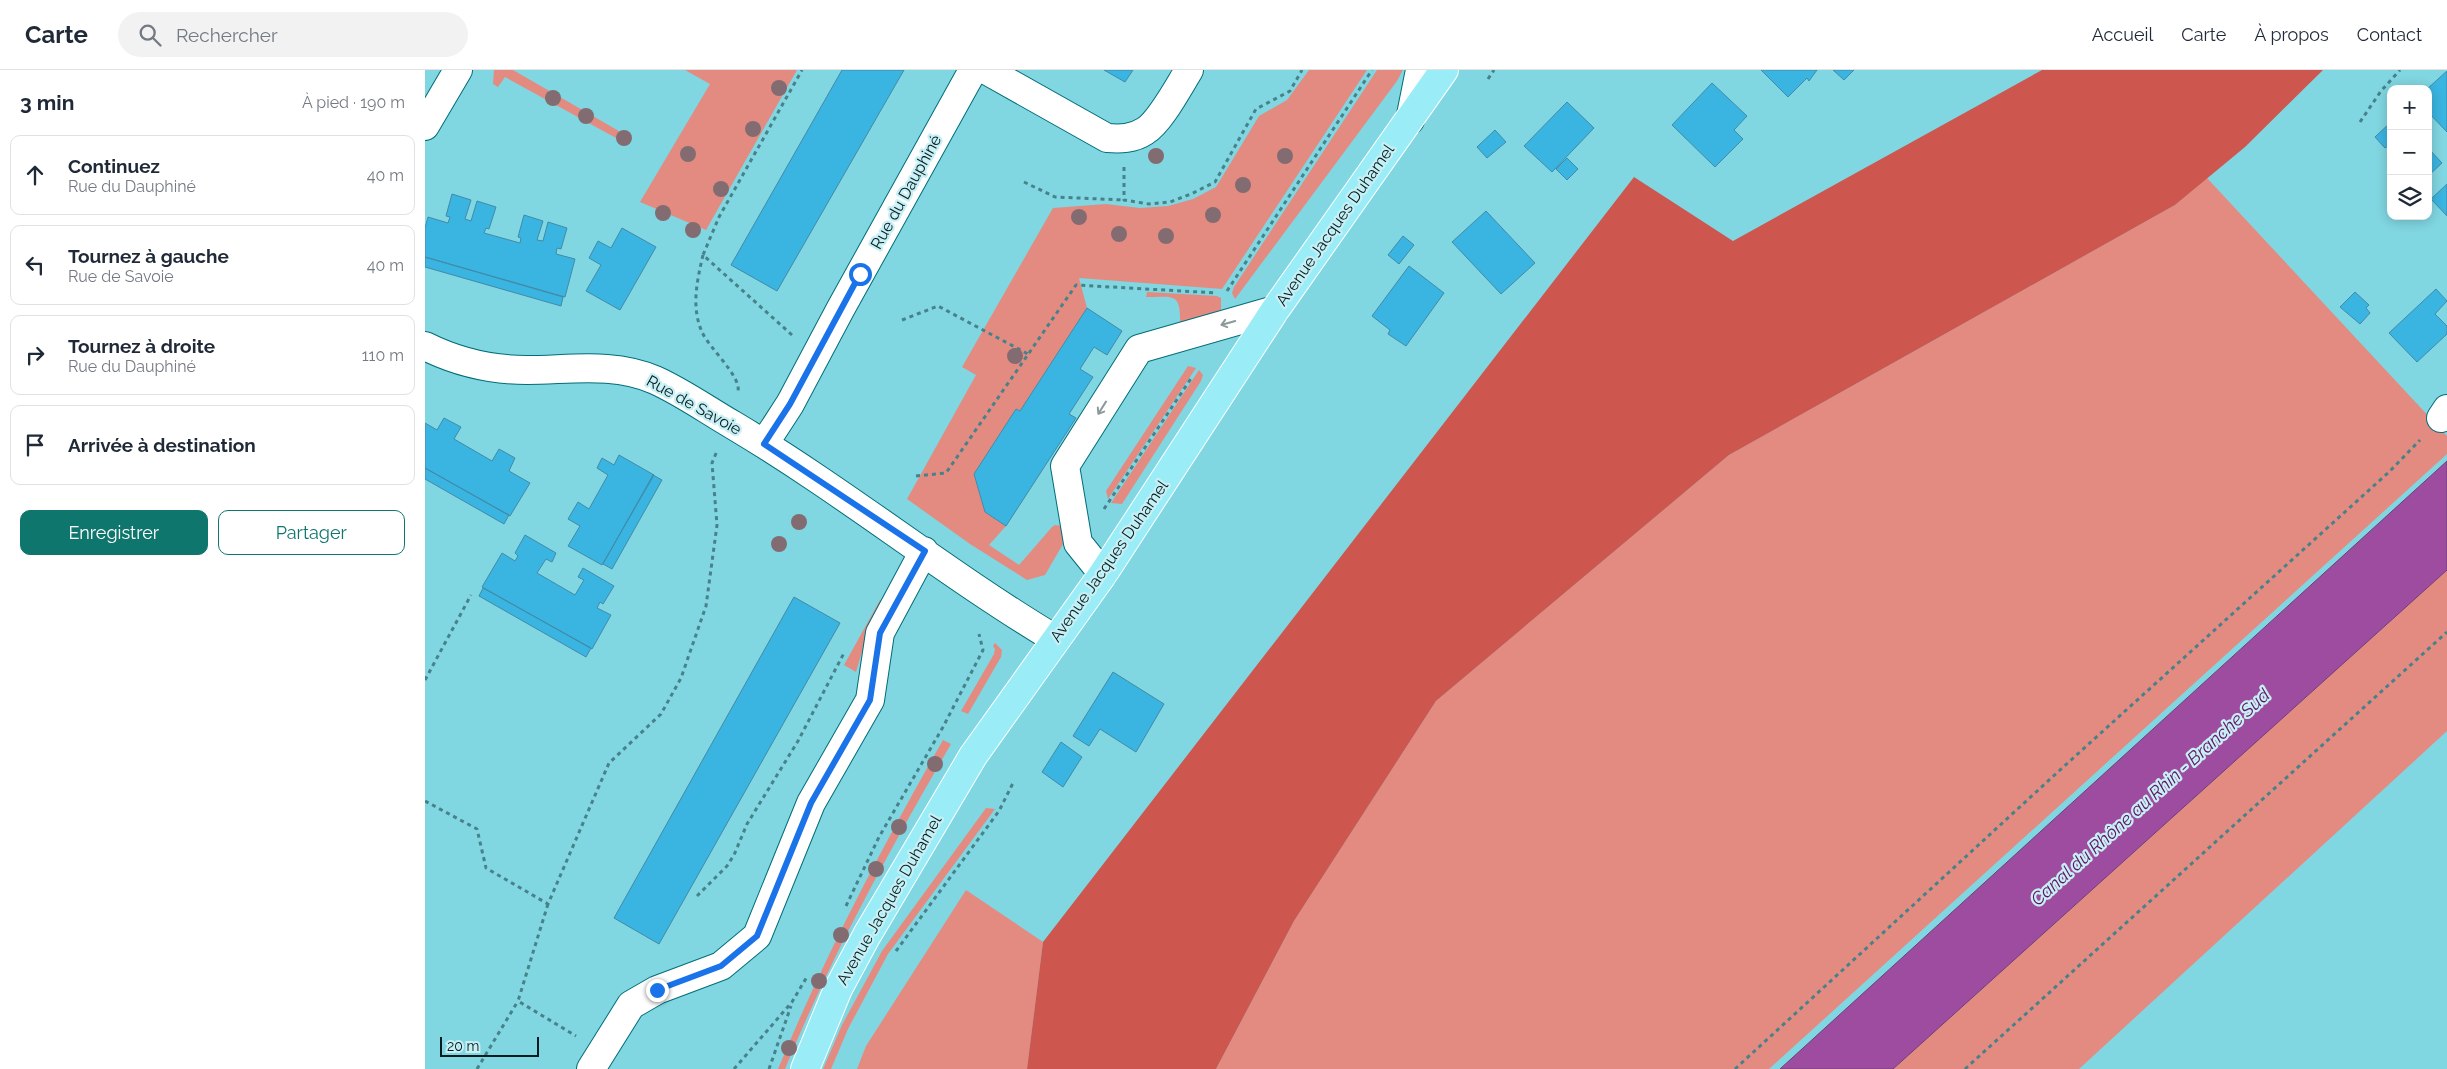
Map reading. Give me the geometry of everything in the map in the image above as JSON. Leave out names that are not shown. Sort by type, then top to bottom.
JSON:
[{"type":"main road","name":"Avenue Jacques Duhamel","points":[[805,1069],[838,989],[867,935],[973,756],[1103,574],[1275,310],[1444,70]]},
{"type":"street","points":[[425,126],[458,70]]},
{"type":"street","name":"Rue du Dauphiné","points":[[764,444],[790,404],[848,294],[973,70]]},
{"type":"street","points":[[986,70],[1107,138],[1122,139],[1147,130],[1172,98],[1189,70]]},
{"type":"street","points":[[1409,120],[1420,70]]},
{"type":"street","points":[[1103,574],[1079,543],[1065,466],[1139,349],[1275,310]]},
{"type":"street","name":"Rue de Savoie","points":[[425,346],[458,360],[493,368],[527,370],[596,367],[625,371],[654,379],[764,444],[925,551],[998,604],[1055,639]]},
{"type":"street","points":[[596,1060],[631,1005],[657,990],[721,966],[757,936],[811,803],[870,700],[880,633],[925,551]]},
{"type":"path","points":[[737,398],[739,387],[734,377],[709,345],[699,320],[695,294],[703,256],[719,217],[802,70]]},
{"type":"path","points":[[1024,182],[1055,196],[1124,200],[1149,204],[1170,202],[1191,194],[1215,182],[1256,109],[1290,91],[1302,70]]},
{"type":"path","points":[[915,476],[947,473],[1076,285],[1225,293],[1372,70]]},
{"type":"path","points":[[1488,79],[1494,70]]},
{"type":"path","points":[[2360,122],[2381,91],[2400,70]]},
{"type":"path","points":[[1124,165],[1124,200]]},
{"type":"path","points":[[703,256],[793,336]]},
{"type":"path","points":[[902,320],[938,306],[1028,354]]},
{"type":"path","points":[[1102,513],[1195,372]]},
{"type":"path","points":[[1735,1069],[2060,770],[2389,472],[2444,413]]},
{"type":"path","points":[[477,1069],[518,1001],[548,904],[609,763],[661,714],[681,678],[706,606],[717,525],[712,463],[717,450]]},
{"type":"path","points":[[425,680],[471,595]]},
{"type":"path","points":[[1965,1069],[2447,632]]},
{"type":"path","points":[[845,907],[879,837],[943,727],[983,650],[979,634]]},
{"type":"path","points":[[697,896],[734,855],[747,824],[798,741],[845,652]]},
{"type":"path","points":[[893,954],[999,811],[1014,781]]},
{"type":"path","points":[[425,801],[477,828],[486,868],[548,904]]},
{"type":"path","points":[[735,1069],[792,1002],[811,971]]},
{"type":"path","points":[[518,1001],[596,1060]]},
{"type":"path","points":[[769,1069],[792,1002]]},
{"type":"shaded area","points":[[494,70],[513,70],[631,138],[627,144],[505,77],[498,87],[493,84]]},
{"type":"shaded area","points":[[685,70],[797,70],[706,230],[640,202],[710,84]]},
{"type":"shaded area","points":[[1309,70],[1367,70],[1222,289],[1079,278],[1087,308],[1020,411],[1016,409],[974,474],[985,512],[1006,526],[989,545],[1019,565],[1052,527],[1055,525],[1062,526],[1063,544],[1045,575],[1027,580],[970,544],[907,499],[976,375],[962,367],[1053,208],[1106,204],[1140,208],[1168,206],[1193,199],[1216,187],[1259,116],[1287,100]]},
{"type":"shaded area","points":[[1377,70],[1403,70],[1397,81],[1235,299],[1232,293],[1234,287]]},
{"type":"shaded area","points":[[2042,70],[2323,70],[2245,147],[2175,205],[1729,455],[1436,701],[1294,921],[1216,1069],[1027,1069],[1043,942],[1634,177],[1733,241]]},
{"type":"shaded area","points":[[2207,178],[2447,436],[2447,454],[1769,1069],[1216,1069],[1294,921],[1436,701],[1729,455],[2175,205]]},
{"type":"shaded area","points":[[1147,292],[1217,296],[1221,298],[1221,310],[1180,323],[1177,301],[1169,297],[1146,297]]},
{"type":"shaded area","points":[[1188,366],[1196,368],[1108,499],[1106,491]]},
{"type":"shaded area","points":[[1199,370],[1203,375],[1201,381],[1122,504],[1111,503]]},
{"type":"shaded area","points":[[2447,570],[2447,731],[2079,1069],[1893,1069]]},
{"type":"shaded area","points":[[880,600],[883,601],[867,635],[856,672],[844,665]]},
{"type":"shaded area","points":[[995,643],[1002,650],[1001,657],[968,714],[961,711],[994,654],[995,649],[993,646]]},
{"type":"shaded area","points":[[943,740],[951,744],[862,904],[822,985],[785,1069],[778,1069],[815,985],[855,902]]},
{"type":"shaded area","points":[[986,808],[995,809],[888,954],[848,1029],[831,1069],[823,1069],[842,1025],[882,951]]},
{"type":"shaded area","points":[[966,890],[1043,942],[1027,1069],[857,1069],[866,1046]]},
{"type":"water","name":"Canal du Rhône au Rhin - Branche Sud","points":[[2447,461],[2447,570],[1893,1069],[1780,1069]]},
{"type":"building","points":[[842,70],[904,70],[777,291],[731,265]]},
{"type":"building","points":[[1104,70],[1133,70],[1125,82]]},
{"type":"building","points":[[1761,70],[1817,70],[1809,81],[1807,78],[1788,97]]},
{"type":"building","points":[[1833,70],[1854,70],[1844,80]]},
{"type":"building","points":[[2447,71],[2447,132],[2432,116],[2431,85]]},
{"type":"building","points":[[1712,83],[1747,116],[1734,130],[1743,139],[1715,167],[1672,125]]},
{"type":"building","points":[[1567,102],[1594,128],[1552,172],[1524,146]]},
{"type":"building","points":[[2387,126],[2387,147],[2385,148],[2375,137]]},
{"type":"building","points":[[1495,130],[1506,142],[1487,158],[1477,147]]},
{"type":"building","points":[[2432,152],[2442,163],[2432,172]]},
{"type":"building","points":[[1567,158],[1578,169],[1567,180],[1556,169]]},
{"type":"building","points":[[2447,184],[2447,216],[2432,200]]},
{"type":"building","points":[[452,194],[471,200],[465,219],[471,221],[477,201],[496,207],[489,229],[486,228],[484,233],[520,243],[521,238],[518,237],[524,215],[543,221],[537,240],[543,241],[548,222],[567,228],[561,249],[557,248],[556,254],[575,259],[565,297],[425,257],[425,228],[428,217],[448,223],[450,217],[446,216]]},
{"type":"building","points":[[1486,211],[1535,263],[1501,294],[1452,242]]},
{"type":"building","points":[[622,228],[656,247],[620,310],[586,291],[601,265],[589,258],[598,241],[611,248]]},
{"type":"building","points":[[1403,236],[1414,245],[1399,264],[1388,255]]},
{"type":"building","points":[[425,257],[563,297],[561,306],[425,267]]},
{"type":"building","points":[[1409,266],[1444,293],[1406,346],[1388,334],[1390,330],[1372,316]]},
{"type":"building","points":[[2436,289],[2447,301],[2435,314],[2447,326],[2447,334],[2417,362],[2389,333]]},
{"type":"building","points":[[2355,292],[2369,305],[2366,308],[2370,313],[2360,324],[2340,307]]},
{"type":"building","points":[[1087,308],[1122,331],[1107,355],[1094,347],[1080,369],[1093,377],[1069,414],[1076,418],[1006,526],[985,512],[974,474],[1016,409],[1020,411]]},
{"type":"building","points":[[444,418],[461,427],[454,439],[492,461],[499,449],[515,458],[509,471],[530,483],[510,516],[425,468],[425,423],[437,430]]},
{"type":"building","points":[[619,455],[654,475],[602,565],[568,546],[580,526],[568,519],[578,502],[589,509],[608,475],[597,468],[602,458],[614,465]]},
{"type":"building","points":[[425,468],[509,515],[504,524],[425,479]]},
{"type":"building","points":[[653,475],[662,480],[612,569],[603,564]]},
{"type":"building","points":[[525,535],[556,553],[552,562],[546,559],[537,573],[575,595],[584,580],[578,577],[583,568],[614,586],[603,604],[600,602],[597,608],[611,615],[592,649],[482,587],[502,553],[515,561],[518,556],[515,553]]},
{"type":"building","points":[[483,588],[591,648],[586,657],[479,596]]},
{"type":"building","points":[[794,597],[840,623],[659,944],[614,918]]},
{"type":"building","points":[[1113,672],[1164,704],[1136,752],[1100,729],[1089,746],[1073,736]]},
{"type":"building","points":[[1061,742],[1082,757],[1063,787],[1042,772]]},
{"type":"route","points":[[657,990],[721,966],[757,936],[811,803],[870,700],[880,633],[925,551],[764,444],[790,404],[860,274]]}]
